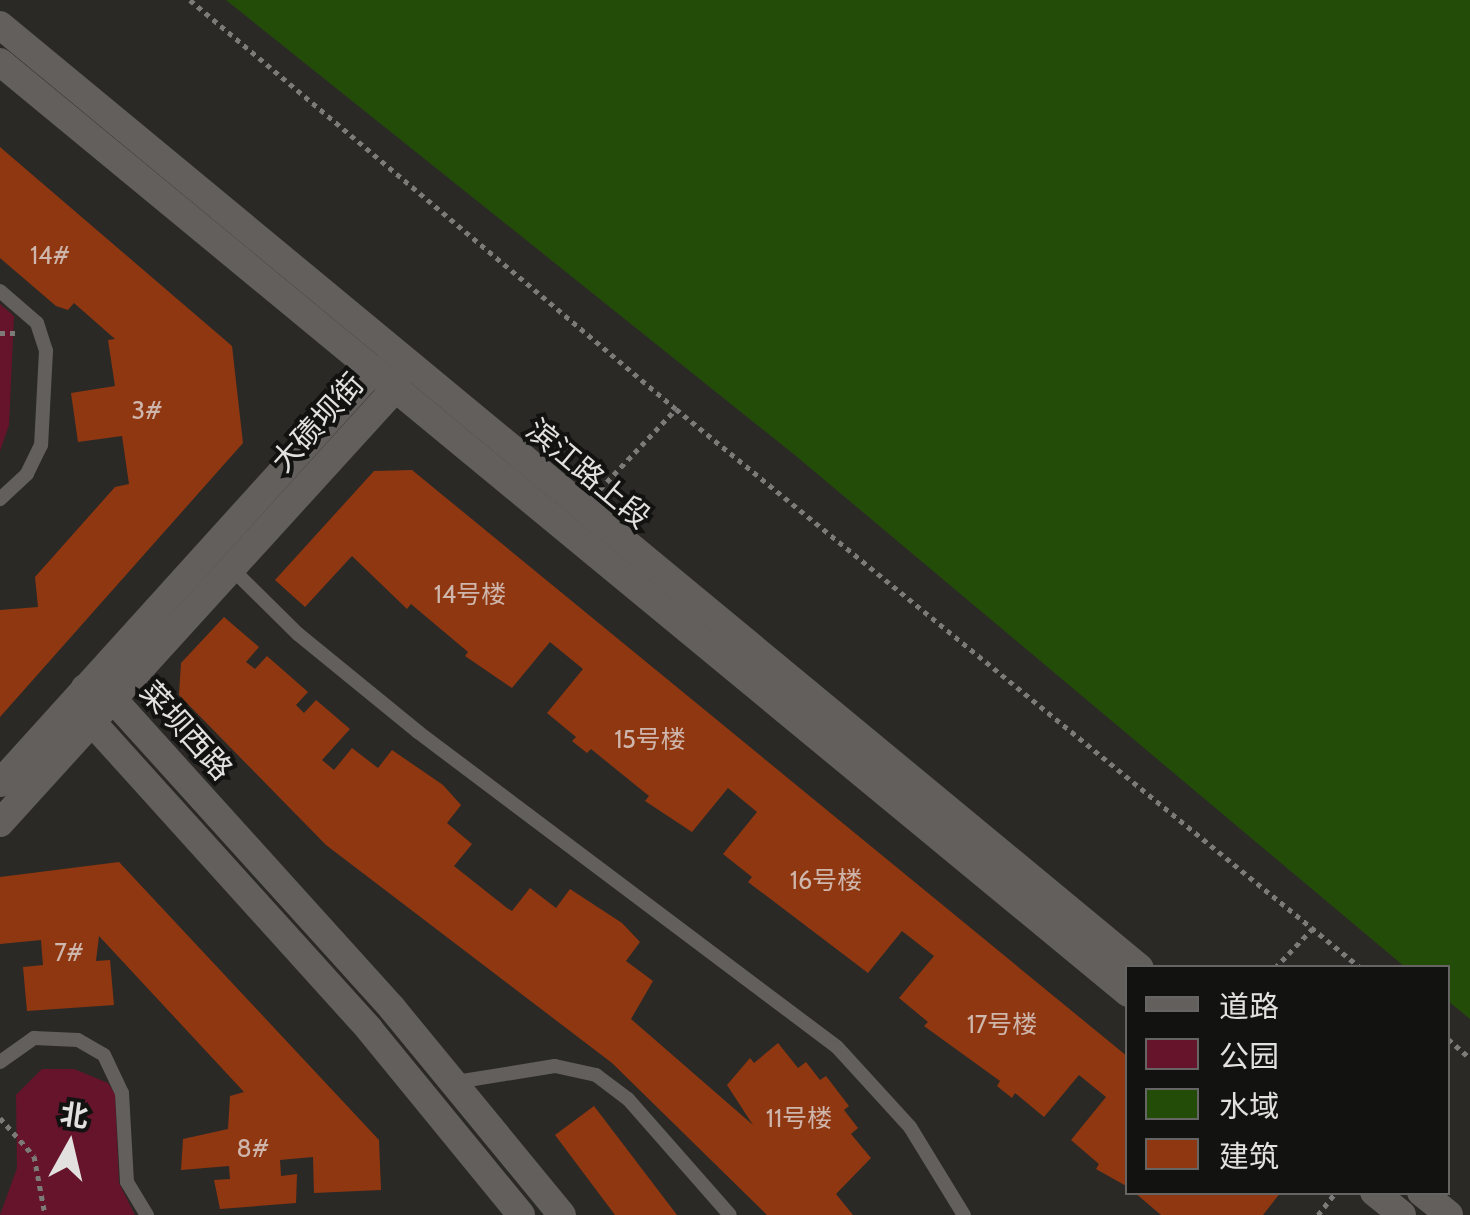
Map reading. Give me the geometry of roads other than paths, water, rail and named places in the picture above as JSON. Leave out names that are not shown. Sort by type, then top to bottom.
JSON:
[{"type":"main road","name":"滨江路上段","points":[[0,26],[580,510],[1136,965]]},
{"type":"main road","name":"滨江路上段","points":[[0,62],[382,382],[1125,991]]},
{"type":"main road","name":"大碛坝街","points":[[0,782],[84,688],[403,363]]},
{"type":"main road","name":"大碛坝街","points":[[0,822],[231,568],[382,382]]},
{"type":"main road","name":"菜坝西路","points":[[84,688],[112,698],[456,1082],[562,1215]]},
{"type":"main road","name":"菜坝西路","points":[[84,688],[92,721],[368,1029],[521,1215]]},
{"type":"main road","points":[[1378,1195],[1402,1215]]},
{"type":"main road","points":[[1425,1195],[1449,1215]]},
{"type":"lane","points":[[0,291],[37,323],[46,351],[41,445],[28,474],[0,498]]},
{"type":"lane","points":[[231,568],[298,634],[418,732],[837,1047],[910,1127],[964,1215]]},
{"type":"lane","points":[[0,1036],[14,1049]]},
{"type":"lane","points":[[0,1062],[34,1038],[64,1036],[92,1046],[113,1066],[122,1092],[127,1182],[147,1215]]},
{"type":"lane","points":[[456,1082],[555,1066],[596,1075],[628,1099],[730,1215]]},
{"type":"water","points":[[226,0],[1470,0],[1470,1019],[1450,1003],[1450,965],[1403,965],[796,456]]}]
